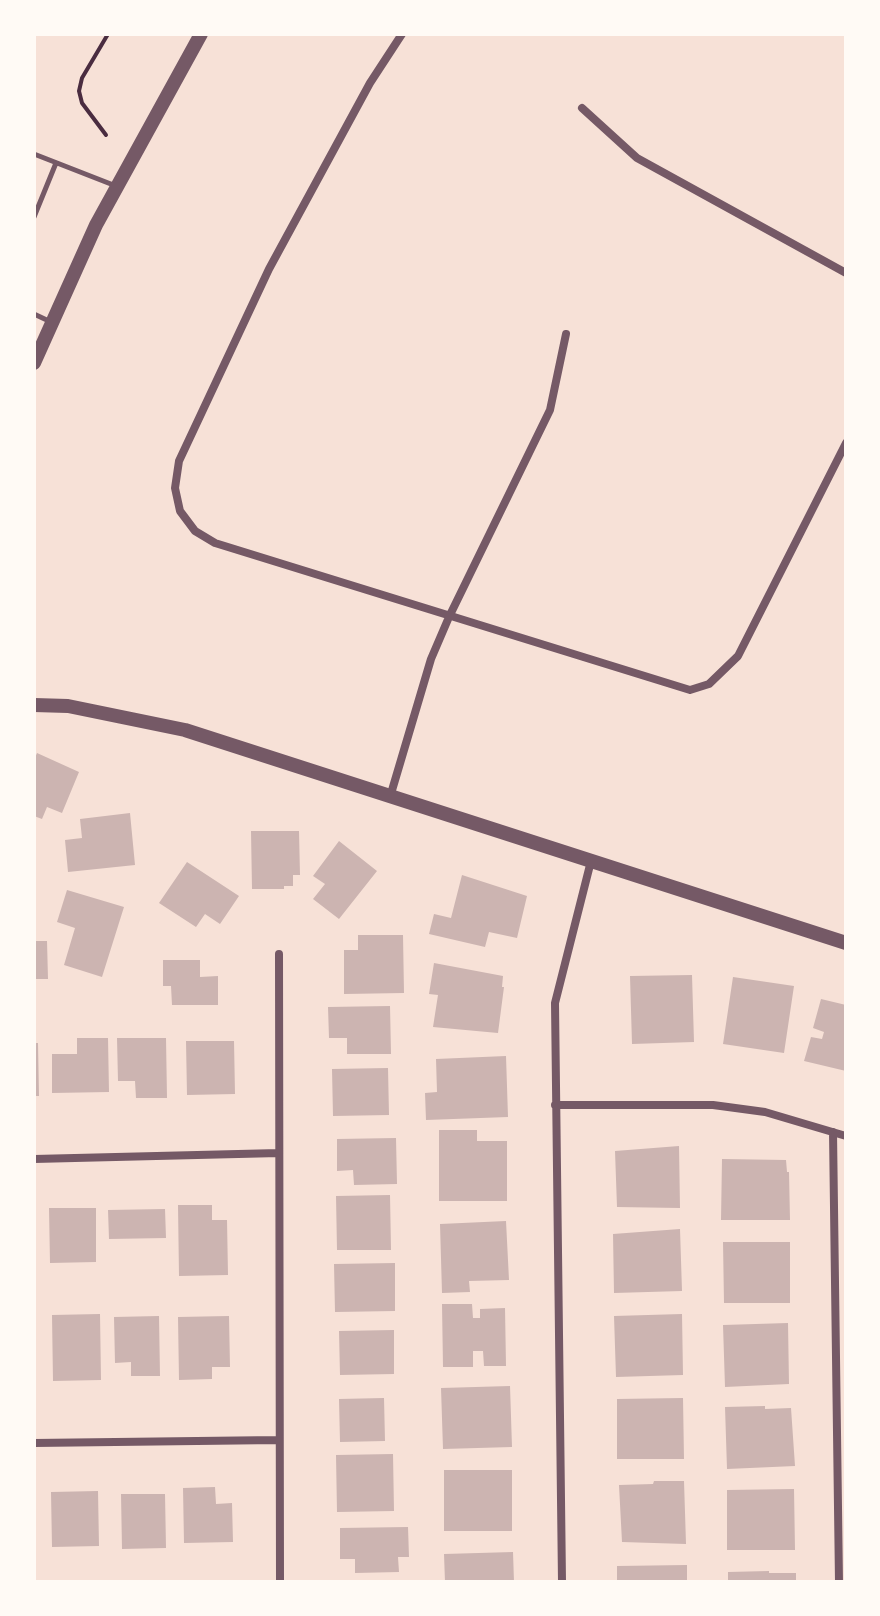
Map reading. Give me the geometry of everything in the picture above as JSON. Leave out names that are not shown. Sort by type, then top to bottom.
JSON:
[{"type":"street","points":[[34,363],[96,225],[201,34]]},
{"type":"street","points":[[402,34],[370,83],[269,269],[179,461],[175,488],[180,511],[195,531],[215,543],[690,690],[709,684],[738,656],[846,443]]},
{"type":"street","points":[[582,108],[637,158],[846,273]]},
{"type":"street","points":[[390,797],[431,659],[550,410],[566,334]]},
{"type":"street","points":[[34,705],[68,706],[185,730],[846,943]]},
{"type":"street","points":[[562,1582],[555,1003],[591,861]]},
{"type":"street","points":[[279,954],[280,1582]]},
{"type":"street","points":[[555,1105],[713,1105],[765,1112],[846,1136]]},
{"type":"street","points":[[833,1132],[839,1582]]},
{"type":"street","points":[[34,1159],[279,1153]]},
{"type":"street","points":[[34,1443],[278,1440]]},
{"type":"lane","points":[[34,154],[117,187]]},
{"type":"lane","points":[[34,217],[56,163]]},
{"type":"lane","points":[[34,314],[53,323]]},
{"type":"path","points":[[106,135],[82,103],[79,91],[82,78],[108,34]]},
{"type":"building","points":[[37,753],[79,772],[62,813],[47,807],[42,819],[34,816],[34,760]]},
{"type":"building","points":[[130,813],[135,865],[68,872],[65,840],[82,838],[80,819]]},
{"type":"building","points":[[251,831],[299,831],[300,875],[293,875],[293,886],[252,889]]},
{"type":"building","points":[[339,841],[377,871],[339,919],[313,899],[325,884],[313,876]]},
{"type":"building","points":[[187,862],[239,896],[220,924],[205,914],[196,927],[159,903]]},
{"type":"building","points":[[462,875],[527,896],[517,938],[489,932],[485,947],[429,934],[434,914],[451,918]]},
{"type":"building","points":[[67,890],[124,907],[102,977],[64,965],[75,928],[57,922]]},
{"type":"building","points":[[358,935],[403,935],[404,993],[344,994],[344,950],[358,950]]},
{"type":"building","points":[[34,941],[47,941],[48,979],[34,979]]},
{"type":"building","points":[[163,960],[200,960],[200,977],[218,976],[218,1005],[172,1005],[171,986],[163,986]]},
{"type":"building","points":[[434,963],[503,976],[498,1033],[433,1027],[438,995],[429,994]]},
{"type":"building","points":[[692,975],[694,1042],[632,1044],[630,976]]},
{"type":"building","points":[[733,977],[794,986],[784,1053],[723,1044]]},
{"type":"building","points":[[821,999],[846,1005],[846,1071],[804,1061],[811,1037],[822,1039],[824,1032],[813,1028]]},
{"type":"building","points":[[390,1006],[391,1054],[347,1054],[347,1038],[329,1038],[328,1007]]},
{"type":"building","points":[[77,1038],[108,1038],[109,1092],[52,1093],[52,1054],[77,1054]]},
{"type":"building","points":[[117,1038],[166,1038],[167,1098],[136,1098],[135,1081],[118,1081]]},
{"type":"building","points":[[186,1041],[234,1041],[235,1094],[187,1095]]},
{"type":"building","points":[[34,1043],[38,1043],[39,1096],[34,1096]]},
{"type":"building","points":[[506,1056],[508,1117],[426,1120],[425,1093],[437,1092],[436,1059]]},
{"type":"building","points":[[388,1068],[389,1115],[333,1116],[332,1069]]},
{"type":"building","points":[[439,1130],[477,1130],[477,1141],[507,1141],[507,1201],[439,1201]]},
{"type":"building","points":[[396,1138],[397,1184],[354,1185],[353,1170],[337,1171],[337,1139]]},
{"type":"building","points":[[679,1146],[680,1208],[617,1207],[615,1151]]},
{"type":"building","points":[[722,1159],[786,1160],[790,1220],[721,1220]]},
{"type":"building","points":[[390,1195],[391,1250],[337,1250],[336,1196]]},
{"type":"building","points":[[178,1205],[212,1205],[212,1220],[227,1220],[228,1275],[179,1276]]},
{"type":"building","points":[[49,1208],[96,1208],[96,1262],[50,1263]]},
{"type":"building","points":[[165,1209],[166,1238],[109,1239],[108,1210]]},
{"type":"building","points":[[506,1221],[509,1280],[469,1281],[470,1292],[442,1293],[440,1224]]},
{"type":"building","points":[[680,1229],[682,1291],[614,1293],[613,1234]]},
{"type":"building","points":[[723,1242],[790,1242],[790,1303],[724,1303]]},
{"type":"building","points":[[395,1263],[395,1311],[335,1312],[334,1264]]},
{"type":"building","points":[[442,1304],[472,1304],[473,1318],[480,1318],[480,1309],[505,1308],[506,1366],[484,1366],[483,1351],[473,1351],[473,1367],[443,1367]]},
{"type":"building","points":[[100,1314],[101,1380],[53,1381],[52,1315]]},
{"type":"building","points":[[682,1314],[683,1375],[616,1377],[614,1316]]},
{"type":"building","points":[[159,1316],[160,1376],[131,1376],[131,1362],[115,1363],[114,1317]]},
{"type":"building","points":[[229,1316],[230,1367],[212,1367],[212,1379],[179,1380],[178,1317]]},
{"type":"building","points":[[788,1323],[789,1384],[725,1387],[723,1325]]},
{"type":"building","points":[[394,1330],[394,1374],[340,1375],[339,1331]]},
{"type":"building","points":[[510,1386],[512,1447],[443,1449],[441,1388]]},
{"type":"building","points":[[384,1398],[385,1441],[340,1442],[339,1399]]},
{"type":"building","points":[[683,1398],[684,1459],[617,1459],[617,1399]]},
{"type":"building","points":[[765,1406],[765,1409],[791,1408],[795,1466],[727,1469],[725,1407]]},
{"type":"building","points":[[393,1454],[394,1511],[337,1512],[336,1455]]},
{"type":"building","points":[[444,1470],[512,1470],[512,1531],[444,1531]]},
{"type":"building","points":[[654,1481],[684,1481],[686,1544],[622,1542],[619,1485],[653,1484]]},
{"type":"building","points":[[215,1487],[216,1504],[232,1503],[233,1542],[184,1543],[183,1488]]},
{"type":"building","points":[[794,1489],[795,1550],[727,1550],[727,1490]]},
{"type":"building","points":[[98,1491],[99,1546],[52,1547],[51,1492]]},
{"type":"building","points":[[121,1494],[165,1494],[166,1548],[122,1549]]},
{"type":"building","points":[[408,1527],[409,1557],[398,1557],[399,1572],[355,1573],[355,1559],[340,1559],[340,1528]]},
{"type":"building","points":[[513,1552],[514,1582],[445,1582],[444,1554]]},
{"type":"building","points":[[687,1565],[687,1582],[617,1582],[617,1566]]},
{"type":"building","points":[[728,1572],[796,1573],[796,1582],[728,1582]]}]
